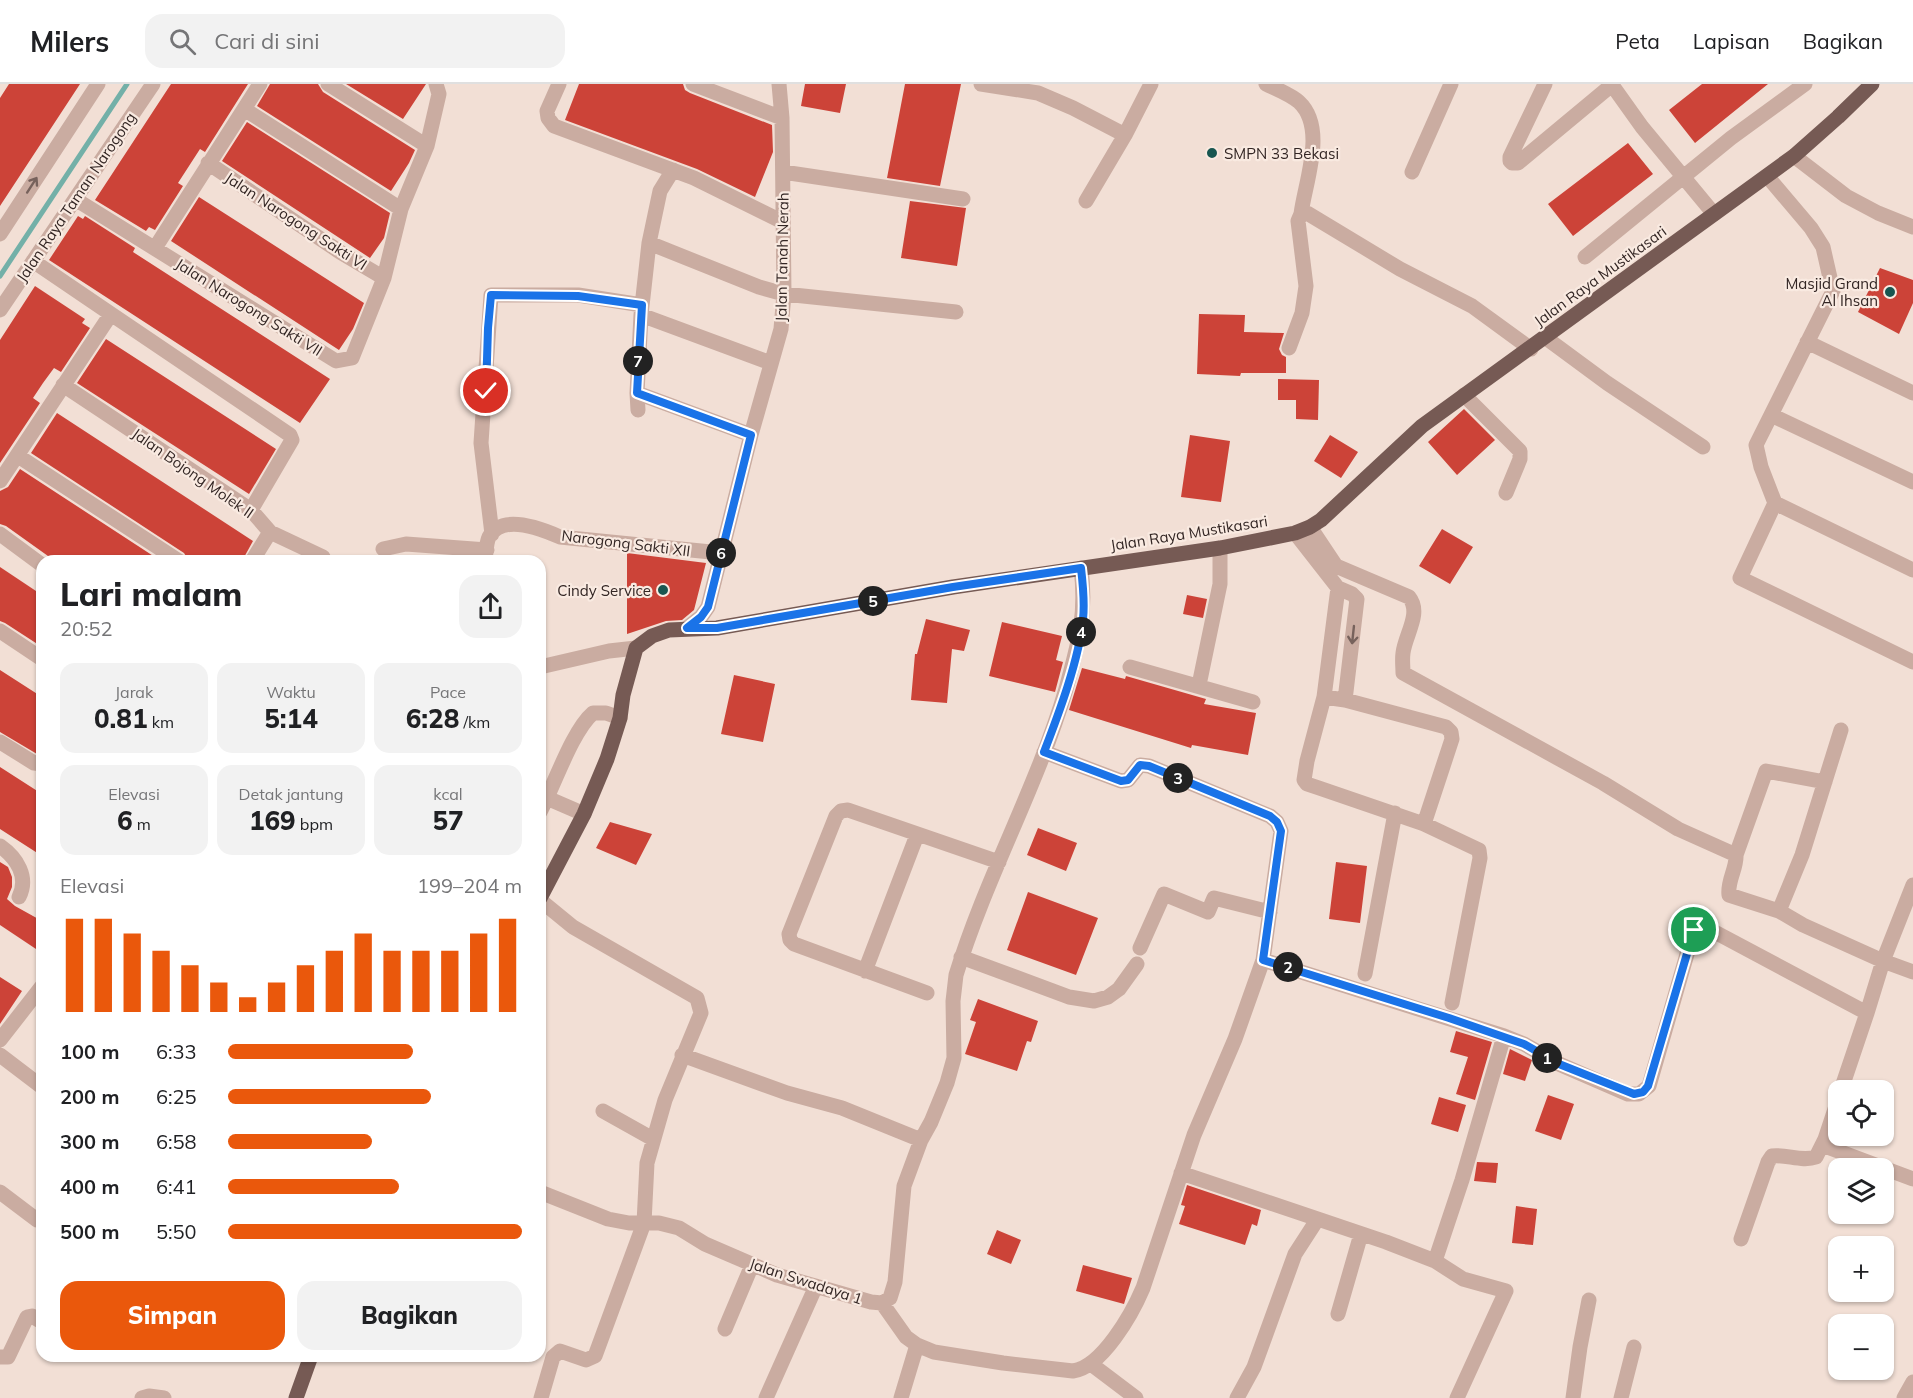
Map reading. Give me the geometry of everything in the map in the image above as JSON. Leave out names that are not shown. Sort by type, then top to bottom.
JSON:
[{"type":"main road","name":"Jalan Raya Mustikasari","points":[[636,648],[651,636],[669,630],[717,628],[953,587],[1220,548],[1302,530],[1321,520],[1406,439],[1794,156],[1872,84]]},
{"type":"main road","points":[[546,887],[584,814],[607,759],[620,718],[623,695],[636,648]]},
{"type":"main road","points":[[296,1398],[309,1362]]},
{"type":"street","points":[[0,234],[98,84]]},
{"type":"street","name":"Jalan Raya Taman Narogong","points":[[0,310],[153,84]]},
{"type":"street","points":[[155,248],[260,84]]},
{"type":"street","points":[[328,84],[427,146]]},
{"type":"street","name":"Jalan Narogong Sakti VII","points":[[75,199],[336,362],[352,358],[384,278],[401,209],[427,146],[439,94],[436,84]]},
{"type":"street","points":[[559,84],[547,111],[548,118],[554,126],[693,178],[783,222]]},
{"type":"street","points":[[693,84],[782,118]]},
{"type":"street","name":"Jalan Tanah Nerah","points":[[687,628],[701,617],[708,607],[751,435],[781,329],[784,294],[782,118],[779,84]]},
{"type":"street","points":[[981,84],[1038,93],[1125,135]]},
{"type":"street","points":[[1086,201],[1125,135],[1150,84]]},
{"type":"street","points":[[1266,84],[1297,100],[1302,105],[1312,130],[1311,164],[1298,221],[1306,286],[1302,313],[1289,348]]},
{"type":"street","points":[[1412,172],[1451,84]]},
{"type":"street","points":[[1545,84],[1510,157],[1512,163],[1518,163],[1613,84],[1642,127],[1714,214]]},
{"type":"street","points":[[1585,256],[1731,138],[1805,84]]},
{"type":"street","points":[[244,109],[401,209]]},
{"type":"street","points":[[1794,156],[1846,196],[1878,213],[1913,227]]},
{"type":"street","name":"Jalan Narogong Sakti VI","points":[[208,163],[340,252],[384,278]]},
{"type":"street","points":[[638,410],[641,310],[649,243],[660,190],[672,170]]},
{"type":"street","points":[[783,172],[963,199]]},
{"type":"street","points":[[1767,176],[1823,247],[1833,291],[1756,445],[1761,467],[1775,503],[1913,570]]},
{"type":"street","points":[[1301,214],[1307,213],[1400,269],[1472,306],[1531,349]]},
{"type":"street","points":[[649,243],[759,287],[784,294],[956,312]]},
{"type":"street","points":[[33,261],[290,435],[292,440],[251,510]]},
{"type":"street","points":[[383,549],[406,544],[486,555],[489,537],[492,534],[481,443],[491,295],[578,296],[641,310],[771,363]]},
{"type":"street","points":[[0,481],[111,314]]},
{"type":"street","points":[[1546,338],[1607,383],[1703,447]]},
{"type":"street","points":[[1808,342],[1913,393]]},
{"type":"street","name":"Jalan Bojong Molek II","points":[[63,385],[251,510],[270,532],[319,555]]},
{"type":"street","points":[[637,393],[751,435]]},
{"type":"street","points":[[1464,395],[1520,451],[1520,459],[1506,493]]},
{"type":"street","points":[[1771,415],[1913,482]]},
{"type":"street","points":[[18,456],[170,555]]},
{"type":"street","points":[[1775,503],[1740,578],[1913,662]]},
{"type":"street","name":"Narogong Sakti XII","points":[[492,534],[500,527],[520,524],[560,537],[721,553]]},
{"type":"street","points":[[1302,530],[1338,588],[1354,595],[1357,601],[1345,699]]},
{"type":"street","points":[[1302,530],[1336,566],[1409,597],[1415,611],[1403,652],[1402,673],[1604,783],[1678,829],[1736,855]]},
{"type":"street","points":[[256,555],[270,532]]},
{"type":"street","points":[[0,534],[36,561]]},
{"type":"street","points":[[1199,685],[1220,584],[1220,548]]},
{"type":"street","name":"Jalan Swadaya 1","points":[[546,1194],[608,1219],[644,1223],[659,1222],[679,1228],[705,1244],[752,1265],[816,1286],[882,1304],[890,1298],[895,1282],[904,1186],[921,1140],[931,1122],[954,1058],[953,1001],[956,975],[961,957],[1058,716],[1080,640],[1084,602],[1081,568]]},
{"type":"street","points":[[1338,588],[1324,697],[1307,761],[1305,782],[1424,824],[1478,848],[1480,853],[1452,1003]]},
{"type":"street","points":[[0,631],[36,655]]},
{"type":"street","points":[[546,666],[609,651],[636,648]]},
{"type":"street","points":[[1130,667],[1253,702]]},
{"type":"street","points":[[1324,697],[1345,699],[1449,729],[1452,739],[1424,824]]},
{"type":"street","points":[[584,814],[547,798],[586,719],[593,713],[606,713],[620,718]]},
{"type":"street","points":[[1779,911],[1802,855],[1841,730]]},
{"type":"street","points":[[0,742],[36,763]]},
{"type":"street","points":[[882,1304],[906,1337],[917,1346],[946,1353],[1065,1370],[1080,1370],[1091,1364],[1118,1333],[1132,1312],[1152,1264],[1194,1135],[1235,1039],[1263,960],[1281,831],[1277,822],[1270,816],[1149,766],[1140,765],[1128,780],[1121,781],[1044,752]]},
{"type":"street","points":[[1825,782],[1766,771],[1736,855],[1737,860],[1728,889],[1729,896],[1779,911],[1803,925],[1913,972]]},
{"type":"street","points":[[927,993],[794,944],[790,940],[789,934],[836,816],[841,811],[848,810],[998,866]]},
{"type":"street","points":[[1365,974],[1395,813]]},
{"type":"street","points":[[865,971],[917,835]]},
{"type":"street","points":[[0,846],[16,859],[21,870],[23,889],[19,897]]},
{"type":"street","points":[[1844,1080],[1883,961],[1913,885]]},
{"type":"street","points":[[961,957],[1069,997],[1094,1001],[1108,997],[1119,989],[1138,956],[1164,894],[1208,912],[1214,898],[1269,912]]},
{"type":"street","points":[[541,1398],[556,1353],[560,1351],[586,1360],[595,1356],[644,1223],[647,1163],[653,1139],[665,1100],[700,1013],[698,998],[573,927],[546,904]]},
{"type":"street","points":[[1263,960],[1504,1036],[1524,1044],[1559,1064],[1628,1094],[1643,1092],[1648,1086],[1694,930],[1701,928],[1711,930],[1867,1013]]},
{"type":"street","points":[[0,1040],[36,994]]},
{"type":"street","points":[[1435,1262],[1462,1180],[1504,1036]]},
{"type":"street","points":[[0,1055],[36,1082]]},
{"type":"street","points":[[682,1055],[787,1093],[842,1108],[921,1140]]},
{"type":"street","points":[[603,1111],[653,1139]]},
{"type":"street","points":[[1741,1239],[1772,1156],[1813,1159],[1822,1145],[1828,1128]]},
{"type":"street","points":[[1822,1145],[1913,1179]]},
{"type":"street","points":[[1181,1173],[1361,1234],[1435,1262],[1463,1279],[1506,1291],[1456,1398]]},
{"type":"street","points":[[0,1192],[36,1219]]},
{"type":"street","points":[[1237,1398],[1254,1367],[1295,1254],[1317,1220]]},
{"type":"street","points":[[1338,1314],[1361,1234]]},
{"type":"street","points":[[724,1329],[752,1265]]},
{"type":"street","points":[[766,1398],[816,1286]]},
{"type":"street","points":[[1573,1398],[1589,1300]]},
{"type":"street","points":[[0,1357],[8,1357],[27,1317],[36,1318]]},
{"type":"street","points":[[901,1398],[917,1346]]},
{"type":"street","points":[[1621,1398],[1634,1347]]},
{"type":"street","points":[[1091,1364],[1136,1398]]},
{"type":"street","points":[[1904,1398],[1913,1382]]},
{"type":"street","points":[[142,1398],[150,1396],[164,1398]]},
{"type":"building","points":[[9,84],[80,84],[0,206],[0,98]]},
{"type":"building","points":[[171,84],[248,84],[205,152],[200,149],[178,183],[183,186],[155,230],[149,227],[146,231],[95,200]]},
{"type":"building","points":[[270,84],[318,84],[323,92],[415,150],[391,191],[257,106]]},
{"type":"building","points":[[346,84],[426,84],[403,119]]},
{"type":"building","points":[[579,84],[683,84],[685,90],[690,93],[772,125],[773,152],[755,197],[697,169],[565,120]]},
{"type":"building","points":[[805,84],[846,84],[840,113],[801,106]]},
{"type":"building","points":[[905,84],[961,84],[940,186],[887,178]]},
{"type":"building","points":[[1702,84],[1768,84],[1695,143],[1669,110]]},
{"type":"building","points":[[247,122],[390,213],[384,238],[370,258],[222,161]]},
{"type":"building","points":[[1628,143],[1653,174],[1573,236],[1548,204]]},
{"type":"building","points":[[199,197],[364,303],[353,329],[339,350],[171,241]]},
{"type":"building","points":[[910,201],[966,208],[957,266],[901,258]]},
{"type":"building","points":[[78,216],[83,219],[85,216],[135,248],[133,252],[330,379],[300,423],[49,260]]},
{"type":"building","name":"Masjid Grand Al Ihsan","points":[[1880,268],[1913,280],[1913,303],[1899,334],[1858,312]]},
{"type":"building","points":[[35,286],[85,319],[82,323],[90,328],[61,372],[54,368],[33,398],[40,403],[0,463],[0,340]]},
{"type":"building","points":[[1199,314],[1245,315],[1244,332],[1284,333],[1279,349],[1286,357],[1286,373],[1241,373],[1240,376],[1197,374]]},
{"type":"building","points":[[106,339],[276,449],[249,494],[77,383]]},
{"type":"building","points":[[1278,379],[1319,380],[1318,420],[1296,419],[1296,400],[1278,400]]},
{"type":"building","points":[[1464,409],[1495,440],[1457,475],[1428,442]]},
{"type":"building","points":[[57,413],[253,541],[245,555],[185,555],[31,453]]},
{"type":"building","points":[[1190,435],[1230,441],[1221,502],[1181,497]]},
{"type":"building","points":[[1330,435],[1358,452],[1341,478],[1314,461]]},
{"type":"building","points":[[20,469],[152,555],[47,555],[0,524],[0,491],[8,487]]},
{"type":"building","points":[[1442,529],[1473,547],[1450,584],[1419,566]]},
{"type":"building","name":"Cindy Service","points":[[627,553],[706,563],[694,610],[682,620],[666,621],[627,634]]},
{"type":"building","points":[[0,567],[36,591],[36,643],[0,621]]},
{"type":"building","points":[[1187,595],[1207,599],[1203,618],[1183,614]]},
{"type":"building","points":[[926,619],[970,630],[964,651],[952,649],[947,703],[911,700],[915,654],[917,654]]},
{"type":"building","points":[[1002,622],[1062,636],[1056,660],[1063,662],[1055,692],[989,676]]},
{"type":"building","points":[[1082,668],[1125,679],[1126,676],[1206,699],[1204,704],[1256,713],[1248,755],[1192,745],[1191,748],[1069,710]]},
{"type":"building","points":[[0,670],[36,693],[36,753],[0,732]]},
{"type":"building","points":[[734,675],[775,684],[763,742],[721,734]]},
{"type":"building","points":[[0,767],[36,790],[36,852],[0,829]]},
{"type":"building","points":[[610,822],[652,834],[636,865],[596,848]]},
{"type":"building","points":[[1038,828],[1077,843],[1066,871],[1027,855]]},
{"type":"building","points":[[0,862],[8,867],[12,877],[12,887],[7,899],[36,918],[36,949],[0,925]]},
{"type":"building","points":[[1336,862],[1367,866],[1360,923],[1329,919]]},
{"type":"building","points":[[1028,892],[1098,918],[1076,975],[1007,950]]},
{"type":"building","points":[[0,977],[22,991],[0,1024]]},
{"type":"building","points":[[978,999],[1038,1021],[1031,1042],[1027,1041],[1017,1071],[965,1054],[976,1022],[970,1020]]},
{"type":"building","points":[[1456,1031],[1492,1042],[1475,1100],[1456,1094],[1468,1057],[1450,1052]]},
{"type":"building","points":[[1510,1049],[1532,1060],[1525,1081],[1503,1074]]},
{"type":"building","points":[[1548,1095],[1574,1104],[1561,1140],[1535,1131]]},
{"type":"building","points":[[1439,1097],[1466,1105],[1458,1132],[1431,1124]]},
{"type":"building","points":[[1477,1162],[1498,1163],[1496,1183],[1474,1181]]},
{"type":"building","points":[[1187,1185],[1261,1210],[1257,1226],[1252,1224],[1245,1245],[1179,1224],[1185,1206],[1181,1205]]},
{"type":"building","points":[[1516,1206],[1537,1209],[1533,1245],[1512,1243]]},
{"type":"building","points":[[997,1230],[1021,1240],[1011,1264],[987,1254]]},
{"type":"building","points":[[1083,1265],[1132,1278],[1124,1304],[1076,1291]]},
{"type":"waterway","points":[[0,276],[127,84]]},
{"type":"place","name":"SMPN 33 Bekasi","points":[[1212,153]]},
{"type":"place","name":"Masjid Grand Al Ihsan","points":[[1890,292]]},
{"type":"place","name":"Cindy Service","points":[[663,590]]},
{"type":"route","points":[[486,391],[491,295],[578,296],[642,305],[637,393],[751,435],[708,607],[701,617],[687,628],[717,628],[953,587],[1081,568],[1084,602],[1080,640],[1058,716],[1044,752],[1121,781],[1128,780],[1140,765],[1149,766],[1270,816],[1277,822],[1281,831],[1263,960],[1524,1044],[1559,1064],[1628,1094],[1639,1094],[1648,1086],[1694,930]]}]
